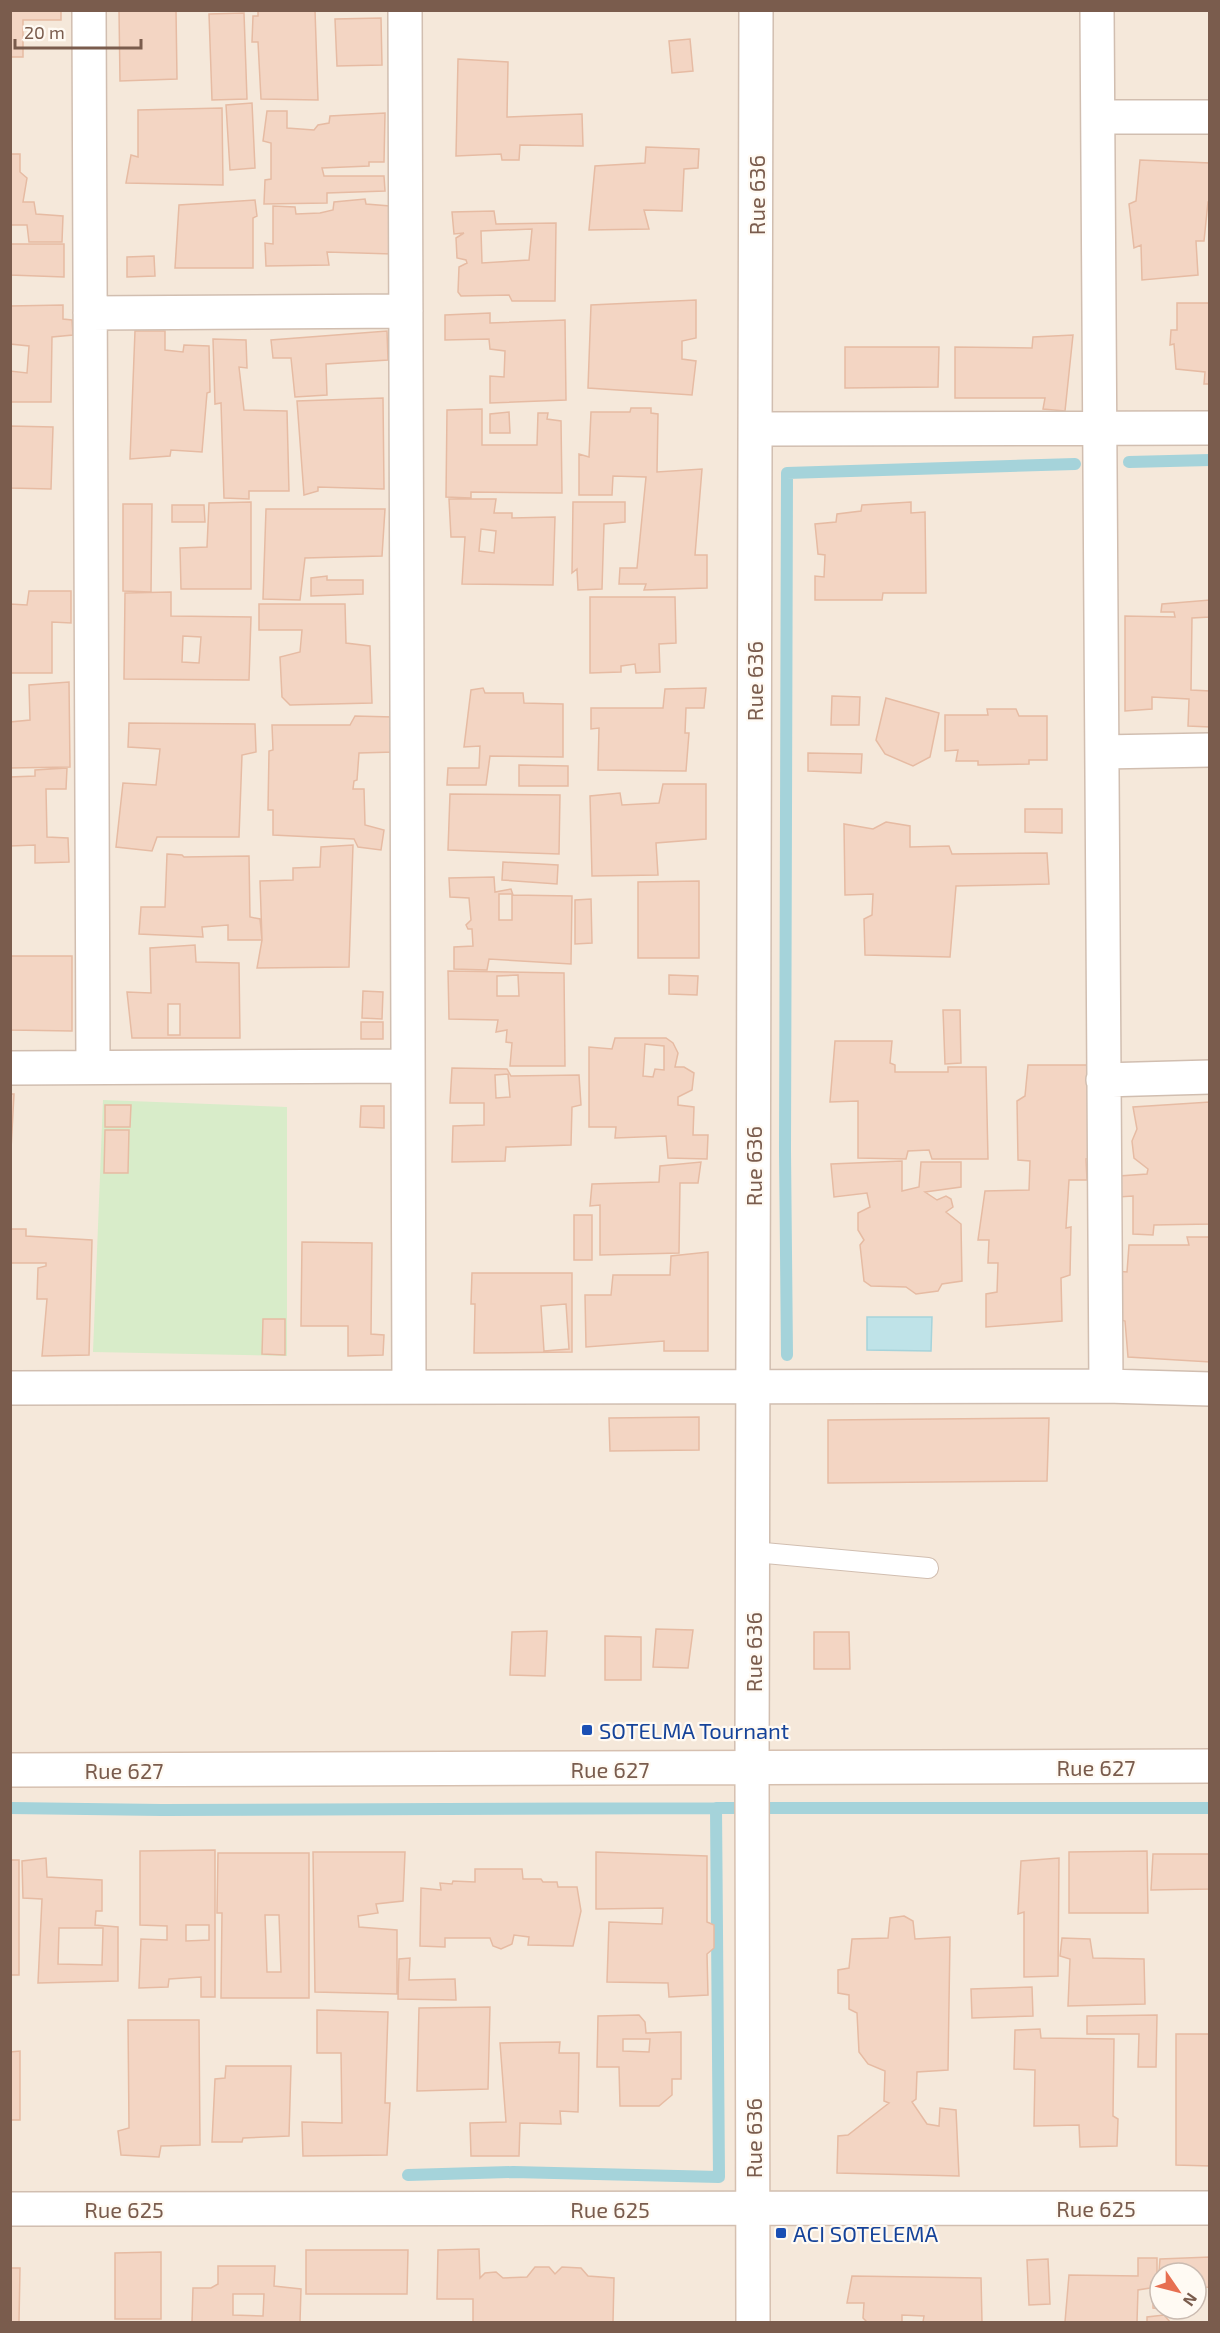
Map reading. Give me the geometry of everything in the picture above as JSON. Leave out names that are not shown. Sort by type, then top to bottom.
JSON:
[{"type":"street","points":[[89,10],[93,1067]]},
{"type":"street","points":[[405,10],[409,1387]]},
{"type":"street","name":"Rue 636","points":[[753,2322],[756,10]]},
{"type":"street","points":[[1097,10],[1106,1386]]},
{"type":"street","points":[[1099,117],[1209,117]]},
{"type":"street","points":[[90,313],[406,311]]},
{"type":"street","points":[[755,429],[1209,428]]},
{"type":"street","points":[[1102,752],[1209,750]]},
{"type":"street","points":[[10,1068],[408,1066]]},
{"type":"street","points":[[1103,1080],[1209,1077]]},
{"type":"street","points":[[10,1388],[1106,1386],[1209,1389]]},
{"type":"street","name":"Rue 627","points":[[10,1770],[1209,1766]]},
{"type":"street","name":"Rue 625","points":[[10,2209],[1209,2208]]},
{"type":"lane","points":[[753,1552],[928,1568]]},
{"type":"shaded area","points":[[11,11],[1209,11],[1209,2322],[11,2322]]},
{"type":"green space","points":[[103,1100],[287,1107],[287,1356],[93,1352]]},
{"type":"water","points":[[867,1317],[932,1317],[931,1351],[867,1350]]},
{"type":"building","points":[[10,10],[61,10],[61,20],[23,20],[23,57],[10,57]]},
{"type":"building","points":[[119,10],[176,10],[177,79],[120,81]]},
{"type":"building","points":[[258,10],[315,10],[318,100],[261,99],[258,42],[252,42],[253,16],[258,16]]},
{"type":"building","points":[[244,13],[247,99],[212,100],[209,14]]},
{"type":"building","points":[[381,18],[382,65],[337,66],[335,19]]},
{"type":"building","points":[[690,39],[693,71],[672,73],[669,41]]},
{"type":"building","points":[[458,59],[508,62],[507,117],[582,114],[583,146],[520,145],[519,160],[502,160],[501,154],[456,156]]},
{"type":"building","points":[[252,103],[255,168],[230,170],[226,105]]},
{"type":"building","points":[[222,108],[223,185],[126,183],[131,155],[138,157],[138,110]]},
{"type":"building","points":[[267,111],[287,111],[287,128],[314,130],[318,125],[329,123],[330,116],[385,113],[384,162],[369,162],[369,166],[322,168],[324,176],[384,176],[385,191],[327,193],[327,203],[264,204],[265,180],[271,179],[271,143],[263,141]]},
{"type":"building","points":[[646,147],[699,149],[698,168],[684,169],[682,211],[644,210],[649,229],[589,230],[595,166],[645,163]]},
{"type":"building","points":[[10,154],[20,154],[20,172],[27,178],[23,202],[34,202],[36,214],[63,216],[62,242],[29,242],[27,225],[10,225]]},
{"type":"building","points":[[1140,160],[1210,163],[1210,202],[1208,202],[1204,241],[1196,241],[1198,275],[1142,280],[1141,245],[1134,248],[1129,204],[1136,201]]},
{"type":"building","points":[[365,199],[366,204],[390,206],[392,254],[327,252],[329,265],[266,266],[265,243],[273,244],[273,206],[295,207],[296,214],[320,213],[333,210],[334,202]]},
{"type":"building","points":[[255,200],[257,216],[253,218],[253,268],[175,268],[179,205]]},
{"type":"building","points":[[494,211],[496,224],[556,223],[555,301],[512,301],[509,295],[461,296],[458,292],[459,267],[467,263],[466,260],[457,258],[456,238],[464,233],[454,234],[452,212]],"holes":[[[532,229],[529,260],[482,263],[481,231]]]},
{"type":"building","points":[[10,244],[64,244],[64,277],[10,275]]},
{"type":"building","points":[[154,256],[155,276],[127,277],[127,257]]},
{"type":"building","points":[[696,300],[696,338],[682,341],[682,359],[696,361],[692,395],[588,388],[591,305]]},
{"type":"building","points":[[1177,303],[1210,303],[1210,384],[1204,384],[1205,372],[1176,369],[1174,344],[1170,345],[1171,330],[1177,330]]},
{"type":"building","points":[[63,305],[63,319],[72,320],[73,335],[52,337],[51,402],[10,402],[10,371],[27,373],[29,346],[10,344],[10,306]]},
{"type":"building","points":[[490,313],[490,323],[565,320],[566,400],[490,403],[490,376],[504,377],[505,351],[490,349],[489,339],[445,340],[445,315]]},
{"type":"building","points":[[135,331],[165,331],[165,350],[183,352],[184,345],[209,346],[210,392],[207,393],[202,452],[171,450],[170,456],[130,459]]},
{"type":"building","points":[[387,331],[388,360],[326,364],[327,395],[295,397],[291,358],[273,358],[271,340]]},
{"type":"building","points":[[1073,335],[1065,411],[1043,409],[1045,398],[955,398],[955,347],[1032,348],[1033,337]]},
{"type":"building","points":[[213,339],[246,340],[247,368],[239,367],[244,410],[287,411],[289,491],[249,491],[249,499],[224,498],[221,403],[215,404]]},
{"type":"building","points":[[845,347],[939,347],[938,387],[845,388]]},
{"type":"building","points":[[383,398],[384,489],[318,487],[318,491],[304,495],[297,401]]},
{"type":"building","points":[[631,408],[651,408],[651,413],[658,414],[657,472],[702,469],[695,555],[707,555],[707,588],[644,590],[646,584],[619,584],[620,568],[637,568],[646,477],[613,476],[612,495],[579,495],[579,454],[589,457],[591,412],[630,412]]},
{"type":"building","points":[[482,409],[482,445],[537,445],[538,413],[548,413],[547,419],[561,421],[562,493],[471,492],[471,498],[446,497],[447,410]]},
{"type":"building","points":[[509,412],[510,433],[490,433],[490,414]]},
{"type":"building","points":[[10,426],[53,427],[51,489],[10,488]]},
{"type":"building","points":[[449,499],[496,499],[494,513],[512,513],[512,518],[555,517],[553,585],[462,584],[465,537],[451,537]],"holes":[[[481,529],[496,531],[494,553],[479,551]]]},
{"type":"building","points":[[251,502],[251,589],[181,589],[180,548],[207,547],[209,503]]},
{"type":"building","points":[[573,502],[625,502],[625,522],[604,524],[602,589],[578,590],[577,569],[572,573]]},
{"type":"building","points":[[911,502],[911,513],[925,512],[926,593],[883,593],[882,600],[815,600],[815,576],[824,577],[825,555],[818,554],[815,524],[836,522],[837,514],[861,511],[862,505]]},
{"type":"building","points":[[123,504],[152,504],[151,592],[123,591]]},
{"type":"building","points":[[172,505],[204,505],[205,522],[172,522]]},
{"type":"building","points":[[266,509],[385,509],[382,556],[305,558],[300,600],[263,599]]},
{"type":"building","points":[[327,576],[327,580],[363,580],[363,594],[311,596],[311,578]]},
{"type":"building","points":[[29,591],[71,591],[71,623],[52,622],[52,673],[10,673],[10,604],[27,605]]},
{"type":"building","points":[[171,592],[171,616],[251,617],[249,680],[124,679],[125,593]],"holes":[[[183,636],[201,637],[199,663],[182,662]]]},
{"type":"building","points":[[590,597],[675,597],[676,643],[659,644],[660,672],[636,673],[635,664],[621,666],[621,672],[590,673]]},
{"type":"building","points":[[1210,600],[1210,617],[1192,618],[1191,690],[1210,691],[1210,727],[1188,726],[1189,699],[1152,697],[1152,709],[1125,711],[1125,616],[1175,617],[1174,612],[1161,612],[1162,604]]},
{"type":"building","points":[[259,604],[345,604],[346,643],[370,646],[372,703],[290,705],[282,697],[280,657],[300,652],[302,630],[259,630]]},
{"type":"building","points":[[69,682],[70,767],[10,768],[10,722],[30,720],[29,685]]},
{"type":"building","points":[[483,688],[485,693],[523,693],[524,703],[563,704],[563,757],[490,756],[486,785],[447,785],[448,768],[479,768],[480,746],[464,747],[471,690]]},
{"type":"building","points":[[706,688],[704,708],[686,708],[685,733],[689,733],[686,771],[598,770],[599,728],[591,729],[591,708],[663,708],[665,689]]},
{"type":"building","points":[[832,696],[860,697],[859,725],[831,725]]},
{"type":"building","points":[[886,698],[939,713],[930,757],[913,766],[885,754],[876,740]]},
{"type":"building","points":[[987,709],[1016,709],[1019,716],[1047,716],[1047,760],[1029,760],[1029,764],[978,765],[978,761],[956,761],[958,750],[945,751],[945,715],[988,715]]},
{"type":"building","points":[[355,716],[393,717],[394,752],[359,753],[357,780],[354,781],[353,789],[364,789],[365,825],[384,830],[381,850],[358,847],[354,839],[273,835],[273,810],[268,810],[269,751],[273,750],[272,725],[350,725]]},
{"type":"building","points":[[129,723],[255,724],[256,752],[242,755],[239,837],[157,837],[152,851],[116,847],[123,783],[156,785],[160,749],[128,747]]},
{"type":"building","points":[[808,753],[862,754],[861,773],[808,771]]},
{"type":"building","points":[[519,765],[568,766],[568,786],[519,786]]},
{"type":"building","points":[[67,768],[66,789],[46,789],[47,837],[68,838],[69,862],[35,863],[35,845],[10,846],[10,777],[35,776],[35,770]]},
{"type":"building","points":[[663,784],[706,784],[706,839],[656,843],[658,875],[592,876],[590,796],[620,793],[622,805],[659,803]]},
{"type":"building","points":[[450,794],[560,795],[559,854],[448,850]]},
{"type":"building","points":[[1025,809],[1062,809],[1062,833],[1025,832]]},
{"type":"building","points":[[886,822],[910,826],[910,847],[949,846],[952,854],[1047,853],[1049,884],[956,886],[950,957],[865,955],[864,919],[872,915],[873,894],[845,895],[844,824],[873,829]]},
{"type":"building","points":[[353,845],[349,967],[257,968],[262,940],[260,881],[293,880],[293,868],[320,867],[321,847]]},
{"type":"building","points":[[167,854],[184,857],[249,856],[250,917],[260,919],[262,940],[228,940],[228,925],[202,927],[203,937],[139,934],[141,907],[165,907]]},
{"type":"building","points":[[503,862],[558,865],[557,884],[502,880]]},
{"type":"building","points":[[494,877],[495,892],[511,889],[513,895],[572,896],[571,964],[489,959],[487,970],[454,969],[454,947],[473,946],[472,929],[468,929],[466,925],[471,920],[469,898],[450,897],[449,878]],"holes":[[[499,894],[512,894],[512,920],[499,920]]]},
{"type":"building","points":[[699,881],[699,958],[638,958],[638,882]]},
{"type":"building","points":[[591,899],[592,943],[575,944],[575,900]]},
{"type":"building","points":[[195,945],[196,962],[239,963],[240,1038],[132,1038],[127,992],[151,993],[150,948]],"holes":[[[168,1004],[180,1004],[180,1035],[168,1035]]]},
{"type":"building","points":[[10,956],[72,956],[72,1031],[10,1030]]},
{"type":"building","points":[[448,971],[564,973],[565,1066],[510,1066],[512,1043],[506,1042],[507,1030],[496,1032],[498,1020],[449,1019]],"holes":[[[518,975],[519,996],[497,996],[497,976]]]},
{"type":"building","points":[[669,975],[698,976],[697,995],[669,994]]},
{"type":"building","points":[[363,991],[383,992],[382,1019],[362,1018]]},
{"type":"building","points":[[943,1010],[960,1010],[961,1063],[945,1064]]},
{"type":"building","points":[[361,1022],[383,1022],[383,1039],[361,1039]]},
{"type":"building","points":[[615,1038],[666,1038],[673,1043],[678,1053],[675,1067],[684,1067],[694,1073],[692,1090],[678,1097],[678,1105],[694,1107],[693,1135],[708,1135],[707,1159],[668,1158],[666,1136],[615,1138],[616,1127],[589,1127],[589,1047],[612,1049]],"holes":[[[645,1044],[664,1046],[664,1070],[655,1069],[653,1077],[643,1076]]]},
{"type":"building","points":[[835,1041],[892,1041],[890,1063],[895,1065],[895,1072],[948,1072],[948,1067],[986,1067],[988,1159],[932,1159],[929,1150],[908,1151],[906,1159],[858,1158],[858,1101],[830,1102]]},
{"type":"building","points":[[1028,1065],[1091,1065],[1092,1158],[1086,1159],[1087,1180],[1069,1180],[1066,1228],[1071,1227],[1070,1275],[1061,1278],[1062,1321],[986,1327],[986,1294],[997,1292],[998,1263],[988,1263],[989,1240],[978,1240],[985,1191],[1029,1190],[1030,1161],[1018,1160],[1017,1101],[1025,1096]]},
{"type":"building","points":[[452,1068],[507,1069],[511,1076],[579,1075],[581,1105],[572,1107],[571,1145],[506,1147],[505,1161],[452,1162],[453,1126],[484,1125],[484,1103],[450,1103]],"holes":[[[508,1074],[510,1097],[496,1098],[495,1075]]]},
{"type":"building","points":[[10,1094],[14,1094],[10,1168]]},
{"type":"building","points":[[1210,1102],[1210,1224],[1154,1225],[1153,1235],[1133,1234],[1133,1196],[1118,1197],[1119,1176],[1147,1174],[1148,1169],[1134,1158],[1132,1141],[1137,1129],[1133,1107]]},
{"type":"building","points":[[105,1105],[131,1105],[130,1127],[105,1127]]},
{"type":"building","points":[[361,1106],[384,1106],[384,1128],[360,1127]]},
{"type":"building","points":[[105,1130],[129,1130],[128,1173],[104,1173]]},
{"type":"building","points":[[902,1161],[902,1191],[919,1187],[921,1162],[961,1162],[961,1187],[925,1192],[937,1200],[946,1196],[951,1199],[953,1207],[946,1212],[961,1224],[962,1281],[942,1284],[938,1291],[916,1294],[906,1287],[871,1286],[864,1281],[860,1245],[864,1240],[858,1230],[858,1213],[870,1207],[867,1193],[834,1197],[831,1164]]},
{"type":"building","points":[[701,1162],[698,1183],[680,1183],[679,1253],[600,1255],[600,1205],[590,1206],[592,1184],[659,1182],[660,1166]]},
{"type":"building","points":[[574,1215],[592,1215],[592,1260],[574,1260]]},
{"type":"building","points":[[10,1229],[26,1229],[26,1236],[92,1240],[89,1355],[42,1356],[47,1299],[37,1299],[38,1268],[46,1266],[46,1263],[10,1263]]},
{"type":"building","points":[[1187,1237],[1210,1237],[1210,1362],[1128,1357],[1125,1321],[1116,1319],[1115,1271],[1127,1272],[1129,1245],[1189,1245]]},
{"type":"building","points":[[302,1242],[372,1243],[371,1334],[384,1335],[383,1355],[348,1356],[348,1326],[301,1326]]},
{"type":"building","points":[[708,1252],[708,1351],[664,1351],[664,1341],[586,1347],[585,1295],[611,1295],[613,1275],[670,1275],[671,1256]]},
{"type":"building","points":[[472,1273],[572,1273],[572,1352],[474,1353],[475,1304],[471,1304]],"holes":[[[566,1304],[569,1349],[544,1351],[541,1306]]]},
{"type":"building","points":[[263,1319],[285,1319],[285,1355],[262,1354]]},
{"type":"building","points":[[699,1417],[699,1450],[610,1451],[609,1418]]},
{"type":"building","points":[[1049,1418],[1047,1481],[828,1483],[828,1420]]},
{"type":"building","points":[[656,1629],[693,1630],[688,1668],[653,1667]]},
{"type":"building","points":[[547,1631],[545,1676],[510,1675],[512,1632]]},
{"type":"building","points":[[814,1632],[849,1632],[850,1669],[814,1669]]},
{"type":"building","points":[[605,1636],[641,1637],[641,1680],[605,1680]]},
{"type":"building","points":[[215,1850],[215,1997],[201,1997],[201,1977],[169,1979],[168,1987],[139,1988],[141,1939],[167,1940],[167,1926],[140,1925],[140,1851]],"holes":[[[186,1925],[209,1925],[209,1940],[186,1941]]]},
{"type":"building","points":[[1147,1851],[1148,1913],[1069,1913],[1069,1852]]},
{"type":"building","points":[[313,1852],[405,1852],[403,1901],[376,1904],[378,1913],[358,1916],[359,1927],[397,1930],[397,1994],[315,1992]]},
{"type":"building","points":[[596,1852],[707,1856],[707,1922],[714,1925],[714,1948],[707,1954],[708,1995],[669,1997],[668,1983],[607,1982],[609,1922],[662,1924],[663,1908],[596,1909]]},
{"type":"building","points":[[218,1853],[309,1853],[309,1998],[221,1998],[222,1913],[217,1913]],"holes":[[[265,1915],[279,1915],[281,1972],[267,1972]]]},
{"type":"building","points":[[1153,1854],[1210,1854],[1210,1889],[1151,1890]]},
{"type":"building","points":[[46,1858],[47,1877],[102,1880],[102,1911],[96,1911],[95,1925],[118,1927],[118,1981],[38,1983],[42,1899],[23,1898],[22,1861]],"holes":[[[59,1928],[103,1928],[102,1965],[58,1964]]]},
{"type":"building","points":[[1059,1858],[1058,1976],[1024,1977],[1024,1912],[1018,1914],[1021,1861]]},
{"type":"building","points":[[10,1860],[19,1860],[19,1975],[10,1975]]},
{"type":"building","points":[[475,1869],[522,1869],[523,1879],[557,1882],[558,1887],[577,1887],[581,1911],[573,1946],[528,1945],[529,1937],[514,1935],[512,1944],[501,1949],[493,1946],[490,1938],[445,1938],[445,1947],[420,1946],[421,1888],[441,1890],[440,1883],[475,1882]]},
{"type":"building","points":[[904,1916],[913,1921],[915,1939],[950,1937],[948,2070],[917,2072],[916,2099],[912,2102],[927,2124],[939,2126],[940,2108],[956,2110],[959,2176],[837,2173],[838,2136],[848,2135],[889,2103],[884,2101],[885,2071],[868,2064],[859,2052],[857,2013],[849,2009],[849,1995],[838,1993],[838,1970],[849,1968],[852,1939],[888,1938],[890,1918]]},
{"type":"building","points":[[1062,1938],[1090,1939],[1093,1958],[1144,1959],[1145,2004],[1068,2006],[1070,1959],[1060,1956]]},
{"type":"building","points":[[410,1958],[409,1980],[455,1979],[456,2000],[398,1999],[399,1959]]},
{"type":"building","points":[[1032,1987],[1033,2016],[972,2018],[971,1989]]},
{"type":"building","points":[[490,2007],[488,2089],[417,2091],[419,2008]]},
{"type":"building","points":[[317,2010],[388,2012],[385,2103],[390,2103],[387,2155],[303,2156],[302,2122],[342,2123],[341,2053],[317,2053]]},
{"type":"building","points":[[639,2015],[645,2022],[646,2033],[681,2032],[681,2079],[672,2079],[672,2095],[659,2106],[620,2106],[619,2067],[597,2067],[598,2016]],"holes":[[[623,2039],[650,2039],[649,2052],[623,2051]]]},
{"type":"building","points":[[1157,2015],[1156,2067],[1138,2067],[1139,2034],[1087,2034],[1087,2016]]},
{"type":"building","points":[[128,2020],[199,2020],[200,2145],[161,2146],[159,2157],[121,2155],[118,2131],[129,2128]]},
{"type":"building","points":[[1040,2029],[1041,2038],[1114,2039],[1113,2116],[1118,2119],[1117,2146],[1080,2147],[1079,2125],[1034,2126],[1035,2070],[1014,2069],[1015,2030]]},
{"type":"building","points":[[1176,2034],[1210,2034],[1210,2166],[1176,2165]]},
{"type":"building","points":[[560,2042],[559,2053],[579,2053],[578,2112],[560,2111],[561,2124],[520,2123],[519,2156],[471,2156],[470,2123],[506,2122],[500,2043]]},
{"type":"building","points":[[20,2051],[20,2120],[10,2120],[10,2052]]},
{"type":"building","points":[[226,2066],[291,2066],[289,2136],[243,2138],[242,2142],[212,2142],[215,2079],[225,2078]]},
{"type":"building","points":[[479,2249],[480,2278],[485,2273],[496,2272],[503,2278],[527,2277],[535,2267],[549,2267],[555,2274],[562,2267],[581,2268],[588,2276],[614,2278],[613,2322],[473,2322],[473,2299],[437,2299],[438,2250]]},
{"type":"building","points":[[306,2250],[408,2250],[407,2294],[306,2294]]},
{"type":"building","points":[[161,2252],[161,2319],[115,2319],[115,2253]]},
{"type":"building","points":[[1210,2257],[1210,2287],[1208,2287],[1208,2261],[1160,2261],[1160,2259]]},
{"type":"building","points":[[1138,2258],[1157,2258],[1157,2261],[1148,2261],[1148,2288],[1138,2290],[1137,2322],[1065,2322],[1069,2275],[1138,2276]]},
{"type":"building","points":[[1048,2259],[1050,2304],[1029,2305],[1027,2260]]},
{"type":"building","points":[[218,2266],[275,2266],[274,2286],[301,2289],[300,2322],[192,2322],[193,2288],[211,2288],[218,2284]],"holes":[[[233,2294],[264,2294],[263,2316],[233,2315]]]},
{"type":"building","points":[[10,2268],[20,2268],[19,2322],[10,2322]]},
{"type":"building","points":[[852,2276],[981,2278],[982,2322],[923,2322],[924,2316],[902,2315],[902,2322],[867,2322],[863,2318],[864,2303],[847,2303]]},
{"type":"building","points":[[1147,2317],[1148,2321],[1170,2322],[1147,2322]]},
{"type":"waterway","points":[[1129,462],[1210,460]]},
{"type":"waterway","points":[[787,1355],[785,1151],[787,473],[1075,464]]},
{"type":"waterway","points":[[10,1808],[162,1810],[716,1808]]},
{"type":"waterway","points":[[408,2175],[513,2172],[719,2177],[716,1808],[1210,1808]]},
{"type":"place","name":"SOTELMA Tournant","points":[[587,1730]]},
{"type":"place","name":"ACI SOTELEMA","points":[[781,2233]]}]
